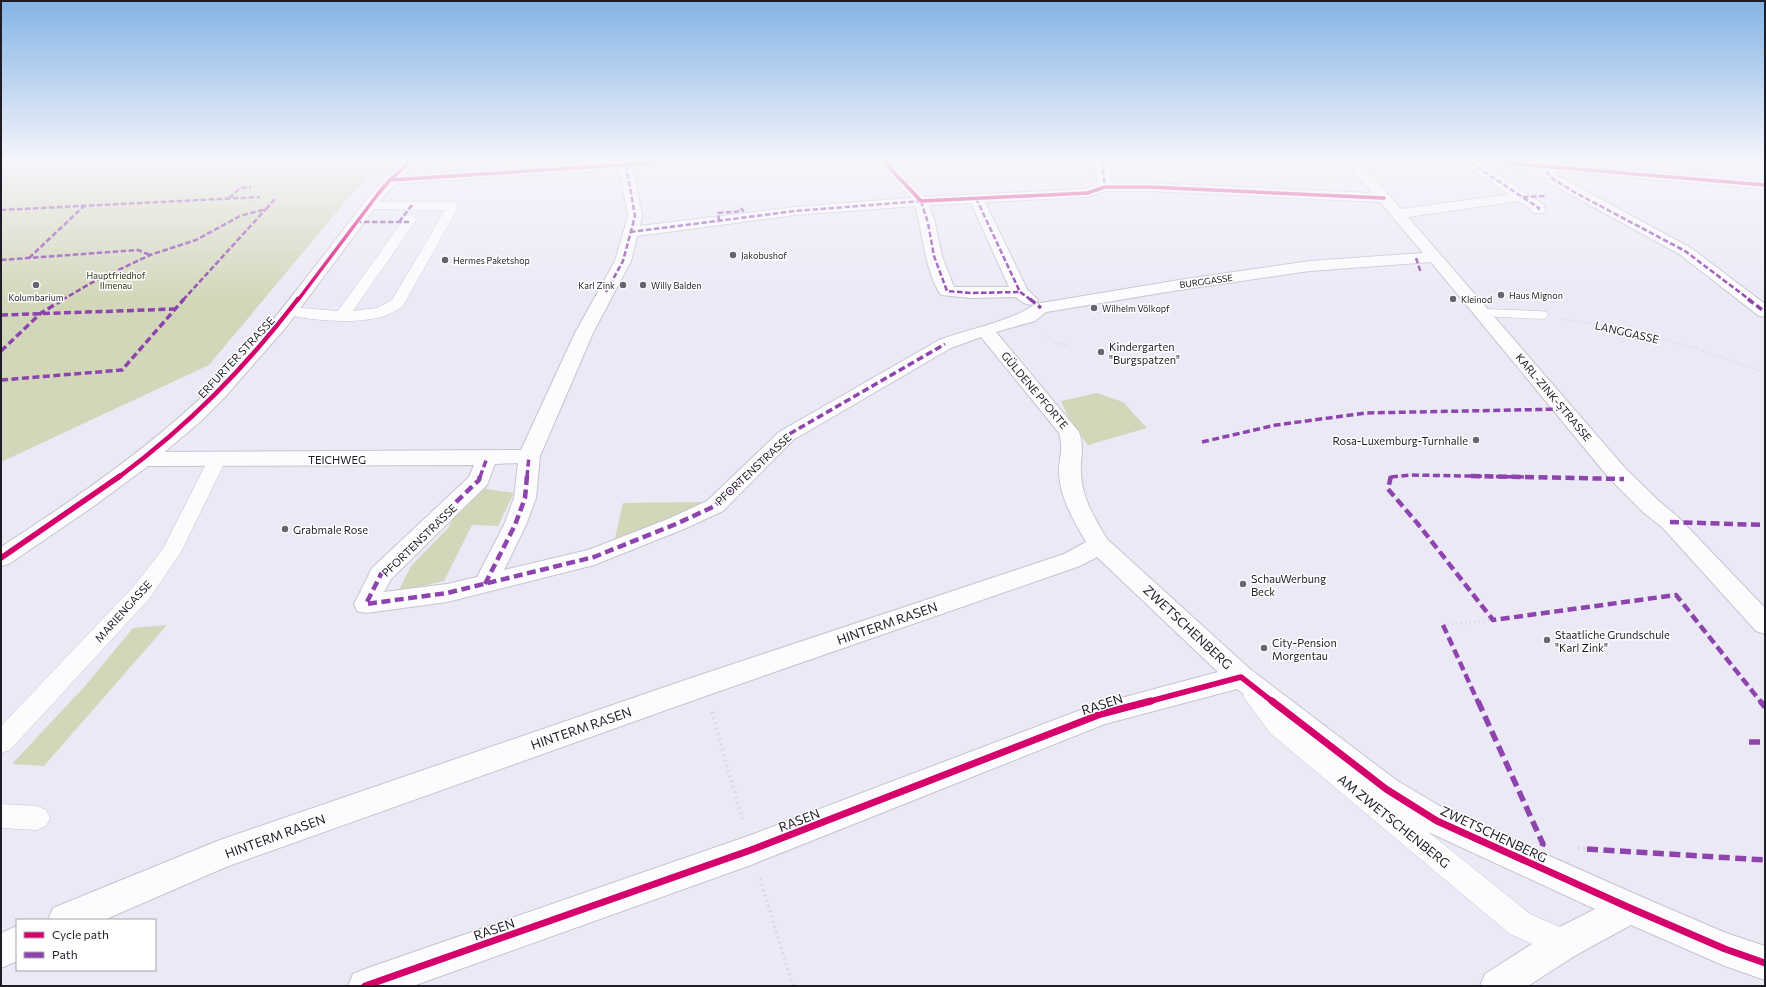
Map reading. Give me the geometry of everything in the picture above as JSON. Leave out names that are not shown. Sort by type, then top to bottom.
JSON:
[{"type":"street","name":"ERFURTER STRASSE","points":[[1,558],[144,459],[217,394],[290,311],[367,207]]},
{"type":"street","points":[[485,584],[515,525],[525,498],[530,456],[584,333],[623,261],[635,216],[633,207]]},
{"type":"street","points":[[630,232],[795,211],[845,207]]},
{"type":"street","points":[[923,207],[928,223],[934,256],[947,291],[971,293],[1020,292]]},
{"type":"street","points":[[980,207],[1020,292],[1041,308]]},
{"type":"street","name":"KARL-ZINK-STRASSE","points":[[1392,207],[1477,309],[1624,479],[1652,509],[1670,522],[1765,624]]},
{"type":"street","points":[[1398,214],[1449,207]]},
{"type":"street","points":[[1602,207],[1685,251],[1765,312]]},
{"type":"street","name":"BURGGASSE","points":[[984,330],[1029,317],[1041,308],[1179,285],[1310,266],[1433,257]]},
{"type":"street","name":"GÜLDENE PFORTE","points":[[984,330],[1069,432],[1073,445],[1070,473],[1074,494],[1082,516],[1099,545]]},
{"type":"street","name":"PFORTENSTRASSE","points":[[487,458],[479,480],[381,574],[366,604],[447,593],[594,557],[715,506],[786,436],[945,344],[984,330]]},
{"type":"street","name":"TEICHWEG","points":[[144,459],[217,460],[487,458],[530,456]]},
{"type":"street","name":"ZWETSCHENBERG","points":[[1099,545],[1241,677],[1386,789],[1437,821],[1630,908],[1725,949],[1765,963]]},
{"type":"street","name":"HINTERM RASEN","points":[[67,919],[220,855],[704,685],[1072,560],[1099,545]]},
{"type":"street","name":"RASEN","points":[[365,986],[751,850],[1101,714],[1241,677]]},
{"type":"street","points":[[1497,986],[1564,943],[1630,908]]},
{"type":"street","points":[[1,951],[16,944]]},
{"type":"lane","points":[[290,311],[342,316],[362,316],[382,312],[398,303],[451,207]]},
{"type":"lane","points":[[342,316],[411,219]]},
{"type":"lane","points":[[1477,309],[1541,315]]},
{"type":"lane","name":"MARIENGASSE","points":[[1,743],[141,593],[171,552],[217,460]]},
{"type":"lane","name":"AM ZWETSCHENBERG","points":[[1241,677],[1279,726],[1520,924],[1564,943]]},
{"type":"lane","points":[[1,816],[37,818]]},
{"type":"path","points":[[1613,327],[1623,343]]},
{"type":"path","points":[[1041,338],[1043,334],[1055,343],[1070,346]]},
{"type":"path","points":[[1443,625],[1493,620]]},
{"type":"green space","name":"Hauptfriedhof Ilmenau","points":[[1,207],[341,207],[209,365],[1,462]]},
{"type":"green space","points":[[1097,393],[1123,402],[1147,428],[1088,445],[1070,421],[1061,401]]},
{"type":"green space","points":[[481,488],[514,493],[498,526],[472,525],[444,581],[398,592],[411,566],[448,528],[460,508]]},
{"type":"green space","points":[[702,502],[703,505],[614,543],[623,503]]},
{"type":"green space","points":[[167,625],[44,766],[12,764],[85,686],[133,628]]},
{"type":"marked path","points":[[1,210],[60,207]]},
{"type":"marked path","points":[[29,258],[83,207]]},
{"type":"marked path","points":[[1,351],[41,313],[93,282],[150,255],[196,240],[240,216],[266,209],[268,207]]},
{"type":"marked path","points":[[399,222],[410,207]]},
{"type":"marked path","points":[[606,292],[623,261],[635,216],[633,207]]},
{"type":"marked path","points":[[630,232],[795,211],[845,207]]},
{"type":"marked path","points":[[923,207],[928,223],[934,256],[947,291],[971,293],[1020,292]]},
{"type":"marked path","points":[[980,207],[1020,292],[1041,308]]},
{"type":"marked path","points":[[1602,207],[1685,251],[1765,312]]},
{"type":"marked path","points":[[719,221],[718,213],[743,211],[741,208]]},
{"type":"marked path","points":[[1,380],[122,370],[266,209]]},
{"type":"marked path","points":[[356,222],[409,222]]},
{"type":"marked path","points":[[1,260],[138,250],[150,255]]},
{"type":"marked path","points":[[1416,258],[1421,273]]},
{"type":"marked path","points":[[1,315],[175,309]]},
{"type":"marked path","points":[[487,458],[479,480],[381,574],[366,604],[447,593],[594,557],[676,524],[715,506],[786,436],[945,344]]},
{"type":"marked path","points":[[1202,442],[1276,425],[1366,413],[1563,409]]},
{"type":"marked path","points":[[485,584],[515,525],[525,498],[529,456]]},
{"type":"marked path","points":[[1624,479],[1411,475],[1391,476],[1388,489],[1418,524],[1493,620],[1676,595],[1765,707]]},
{"type":"marked path","points":[[1670,522],[1765,525]]},
{"type":"marked path","points":[[1443,625],[1543,844],[1536,865]]},
{"type":"marked path","points":[[1749,742],[1765,742]]},
{"type":"marked path","points":[[1587,849],[1765,860]]},
{"type":"cycle path","points":[[1,558],[114,481],[167,440],[193,417],[239,371],[281,322],[368,207]]},
{"type":"cycle path","points":[[365,986],[751,850],[1101,714],[1241,677],[1386,789],[1437,821],[1630,908],[1725,949],[1765,963]]},
{"type":"place","name":"Jakobushof","points":[[733,255]]},
{"type":"place","name":"Hermes Paketshop","points":[[445,260]]},
{"type":"place","name":"Kolumbarium","points":[[36,285]]},
{"type":"place","name":"Karl Zink","points":[[623,285]]},
{"type":"place","name":"Willy Balden","points":[[643,285]]},
{"type":"place","name":"Haus Mignon","points":[[1501,295]]},
{"type":"place","name":"Kleinod","points":[[1453,299]]},
{"type":"place","name":"Wilhelm Völkopf","points":[[1094,308]]},
{"type":"place","name":"Kindergarten \"Burgspatzen\"","points":[[1101,352]]},
{"type":"place","name":"Rosa-Luxemburg-Turnhalle","points":[[1476,440]]},
{"type":"place","name":"Grabmale Rose","points":[[285,529]]},
{"type":"place","name":"SchauWerbung Beck","points":[[1243,584]]},
{"type":"place","name":"Staatliche Grundschule \"Karl Zink\"","points":[[1547,640]]},
{"type":"place","name":"City-Pension Morgentau","points":[[1264,648]]}]
